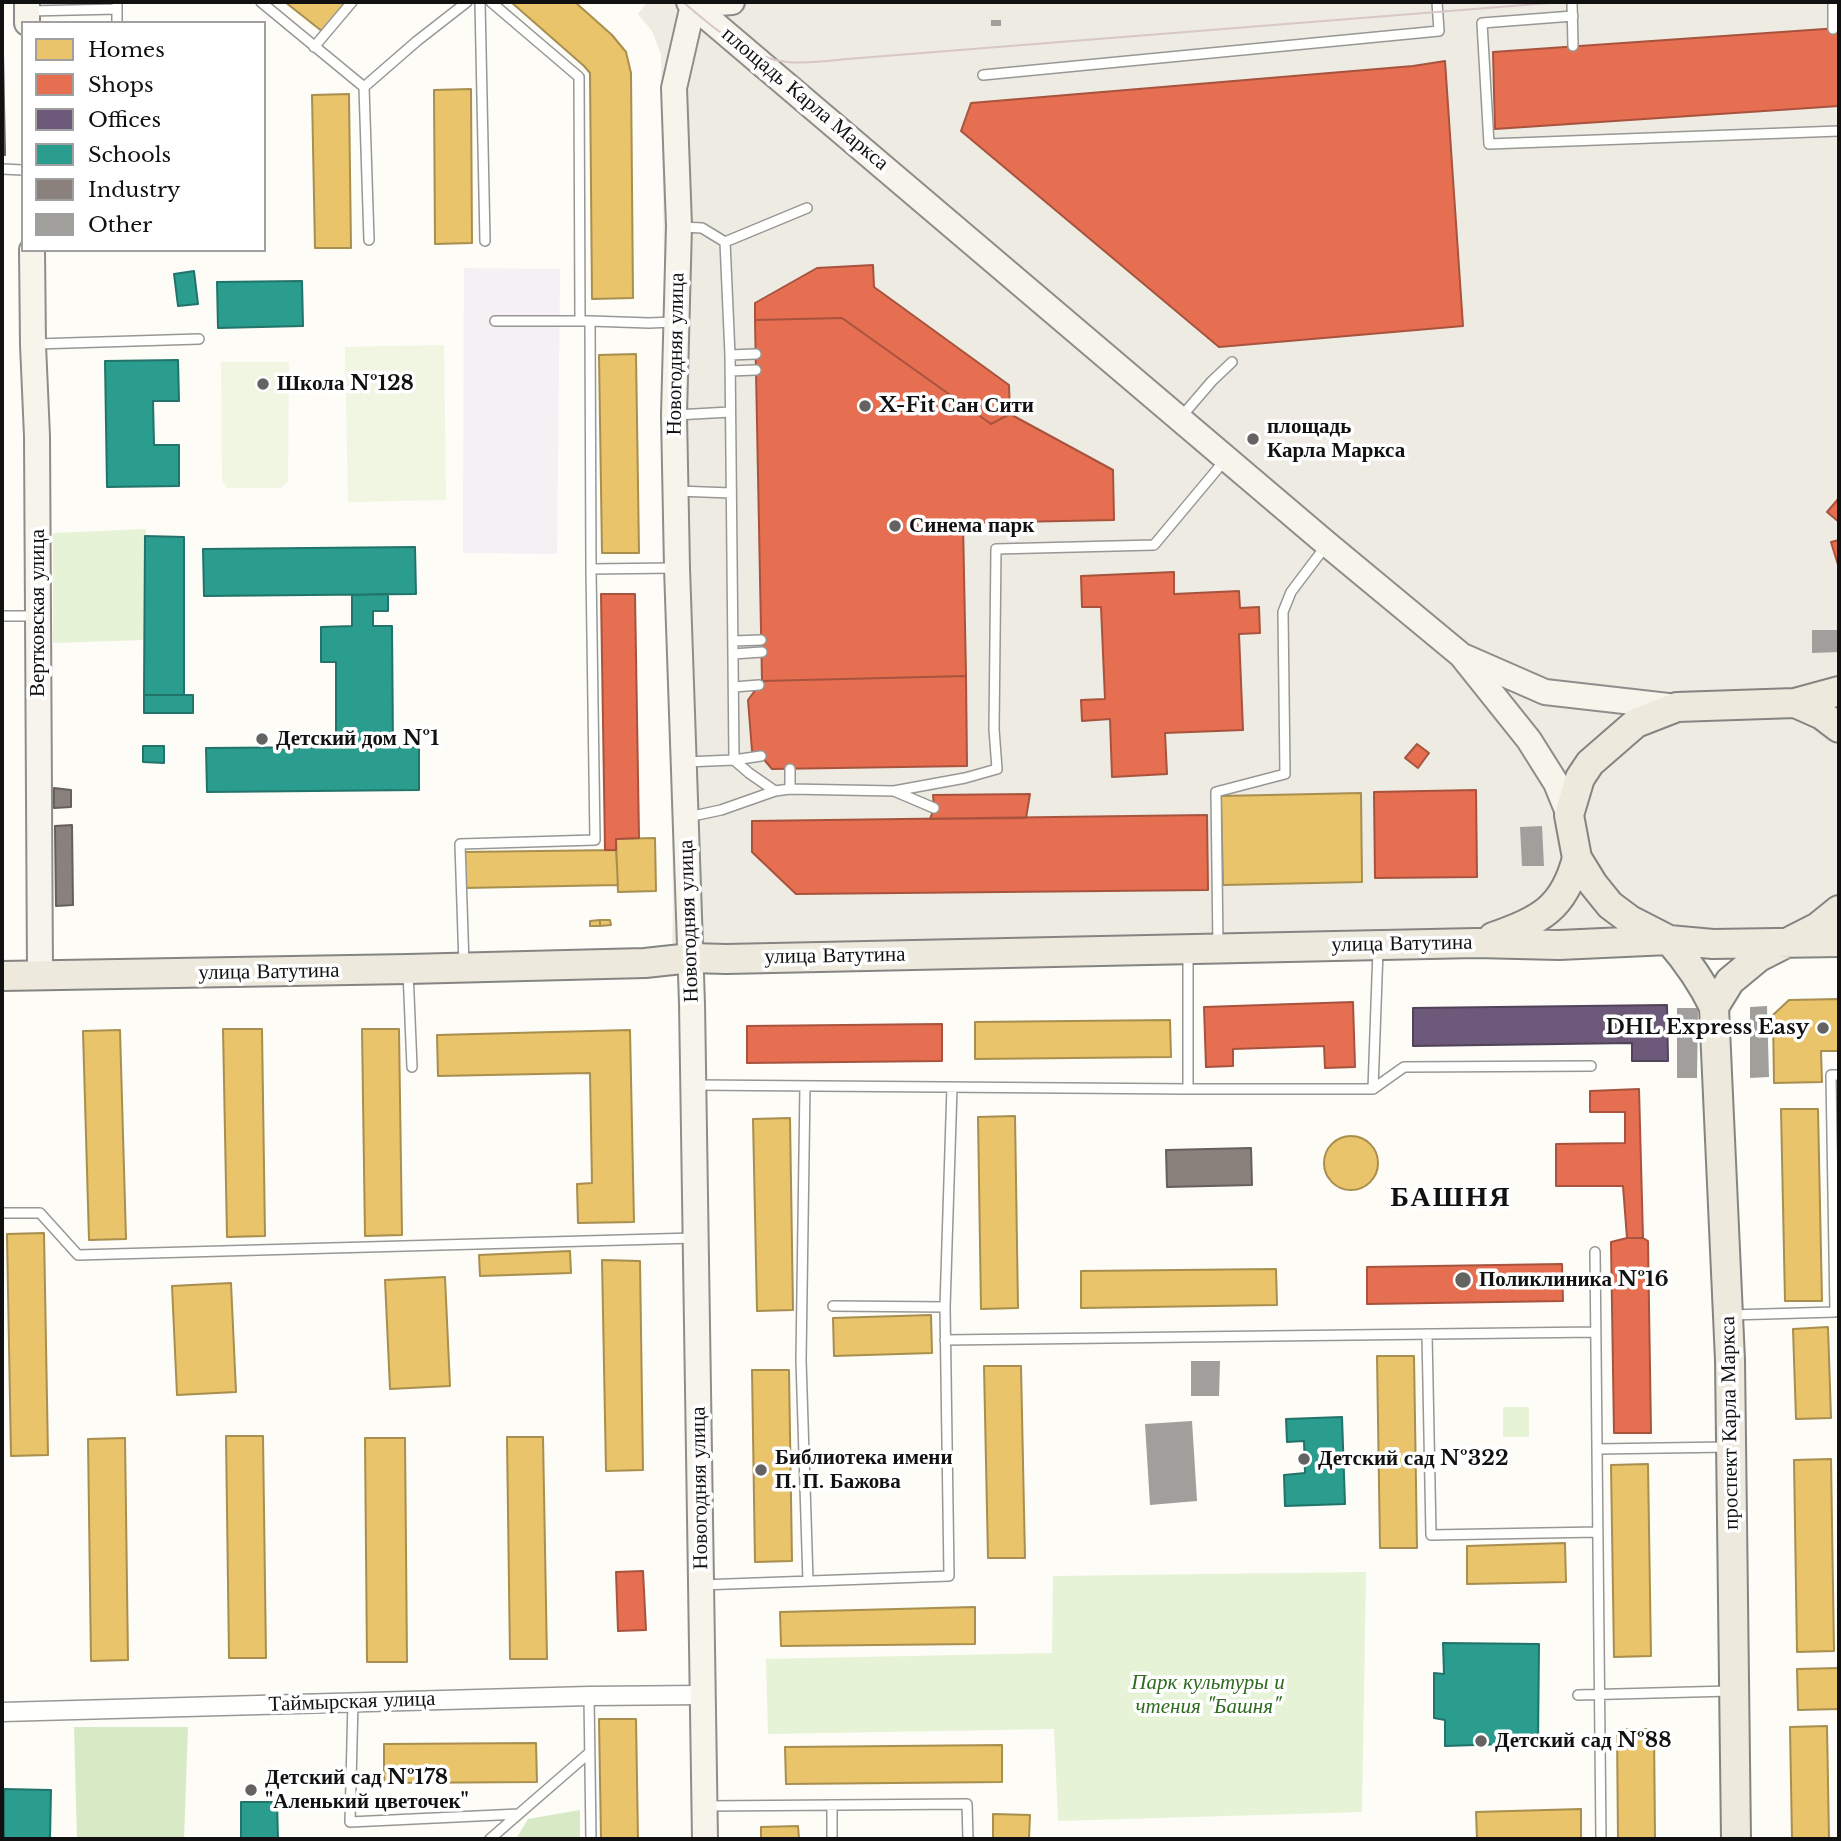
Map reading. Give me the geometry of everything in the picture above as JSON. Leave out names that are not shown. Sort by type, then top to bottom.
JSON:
[{"type":"main road","name":"площадь Карла Маркса","points":[[1786,943],[1713,944],[1669,940],[1630,920],[1610,905],[1592,884],[1577,858],[1569,815],[1580,778],[1590,763],[1636,723],[1677,707],[1796,702],[1839,691]]},
{"type":"main road","points":[[1796,702],[1822,715],[1839,728]]},
{"type":"main road","points":[[1476,943],[1525,925],[1545,914],[1561,898],[1572,878],[1577,858]]},
{"type":"main road","name":"площадь Карла Маркса","points":[[1714,1007],[1730,981],[1759,957],[1818,927],[1839,910]]},
{"type":"main road","name":"улица Ватутина","points":[[2,976],[408,970],[645,963],[691,958],[1378,944],[1559,945],[1669,940]]},
{"type":"main road","name":"площадь Карла Маркса","points":[[1669,940],[1690,965],[1714,1007]]},
{"type":"main road","points":[[1786,943],[1839,942]]},
{"type":"main road","name":"проспект Карла Маркса","points":[[1714,1007],[1732,1447],[1737,1839]]},
{"type":"street","points":[[691,3],[732,2]]},
{"type":"street","name":"Новогодняя улица","points":[[691,3],[674,88],[679,226],[674,415],[694,1085],[705,1839]]},
{"type":"street","name":"площадь Карла Маркса","points":[[691,3],[1461,655],[1529,740],[1556,783],[1569,815]]},
{"type":"street","name":"Вертковская улица","points":[[32,252],[37,436],[35,845],[40,975]]},
{"type":"street","name":"площадь Карла Маркса","points":[[1461,655],[1545,692],[1677,707]]},
{"type":"street","name":"Таймырская улица","points":[[2,1713],[703,1695]]},
{"type":"lane","points":[[261,2],[364,87],[369,240]]},
{"type":"lane","points":[[314,47],[352,2]]},
{"type":"lane","points":[[364,87],[467,2]]},
{"type":"lane","points":[[480,2],[485,241]]},
{"type":"lane","points":[[464,968],[460,844],[596,840],[579,77],[491,2]]},
{"type":"lane","points":[[984,75],[1439,31],[1437,2]]},
{"type":"lane","points":[[1572,2],[1573,46]]},
{"type":"lane","points":[[1833,2],[1833,29]]},
{"type":"lane","points":[[27,12],[117,5]]},
{"type":"lane","points":[[1573,16],[1482,23],[1489,144],[1839,131]]},
{"type":"lane","points":[[2,169],[21,170]]},
{"type":"lane","points":[[726,242],[807,208]]},
{"type":"lane","points":[[679,226],[702,228],[726,242]]},
{"type":"lane","points":[[726,242],[730,355],[734,760],[775,790]]},
{"type":"lane","points":[[495,321],[676,322]]},
{"type":"lane","points":[[33,345],[199,339]]},
{"type":"lane","points":[[730,355],[756,354]]},
{"type":"lane","points":[[1180,418],[1232,362]]},
{"type":"lane","points":[[730,372],[756,370]]},
{"type":"lane","points":[[674,415],[730,412]]},
{"type":"lane","points":[[686,817],[721,810],[775,790],[894,791],[965,778],[997,769],[994,729],[996,549],[1154,545],[1227,458]]},
{"type":"lane","points":[[675,491],[732,493]]},
{"type":"lane","points":[[1218,947],[1216,792],[1285,774],[1283,612],[1291,592],[1327,544]]},
{"type":"lane","points":[[591,569],[677,568]]},
{"type":"lane","points":[[2,616],[37,615]]},
{"type":"lane","points":[[733,641],[761,640]]},
{"type":"lane","points":[[733,654],[762,652]]},
{"type":"lane","points":[[734,687],[759,685]]},
{"type":"lane","points":[[683,762],[761,756]]},
{"type":"lane","points":[[790,769],[790,789]]},
{"type":"lane","points":[[894,791],[933,808]]},
{"type":"lane","points":[[1373,1088],[1378,944]]},
{"type":"lane","points":[[1188,948],[1188,1089]]},
{"type":"lane","points":[[408,970],[412,1067]]},
{"type":"lane","points":[[694,1085],[1373,1088],[1404,1067],[1591,1066]]},
{"type":"lane","points":[[1728,1315],[1835,1312],[1831,1075],[1839,1075]]},
{"type":"lane","points":[[805,1086],[801,1360],[808,1581]]},
{"type":"lane","points":[[701,1585],[949,1576],[945,1307],[952,1087]]},
{"type":"lane","points":[[2,1213],[40,1213],[78,1255],[696,1238]]},
{"type":"lane","points":[[1595,1252],[1601,1839]]},
{"type":"lane","points":[[833,1306],[945,1307]]},
{"type":"lane","points":[[945,1340],[1596,1332]]},
{"type":"lane","points":[[1427,1334],[1431,1535],[1598,1532]]},
{"type":"lane","points":[[1597,1449],[1732,1447]]},
{"type":"lane","points":[[1578,1695],[1735,1691]]},
{"type":"lane","points":[[589,1696],[591,1839]]},
{"type":"lane","points":[[353,1702],[350,1822],[519,1814]]},
{"type":"lane","points":[[490,1839],[589,1753]]},
{"type":"lane","points":[[705,1806],[967,1804],[968,1839]]},
{"type":"lane","points":[[832,1805],[832,1839]]},
{"type":"shaded area","name":"площадь Карла Маркса","points":[[647,2],[1839,2],[1839,942],[672,960],[661,54],[652,31],[638,14]]},
{"type":"shaded area","points":[[464,268],[560,269],[557,554],[463,553]]},
{"type":"green space","points":[[444,345],[446,500],[348,502],[345,347]]},
{"type":"green space","points":[[221,362],[289,362],[288,482],[281,488],[227,488],[222,480]]},
{"type":"green space","points":[[146,529],[145,640],[53,643],[53,533]]},
{"type":"green space","points":[[1503,1407],[1529,1407],[1529,1437],[1503,1437]]},
{"type":"green space","name":"Парк культуры и чтения \"Башня\"","points":[[1366,1572],[1362,1812],[1058,1821],[1054,1729],[768,1734],[766,1659],[1052,1653],[1053,1576]]},
{"type":"green space","points":[[74,1727],[188,1727],[184,1839],[77,1839]]},
{"type":"green space","points":[[580,1810],[580,1839],[516,1839],[528,1819]]},
{"type":"building: Homes","points":[[285,2],[347,2],[323,32]]},
{"type":"building: Homes","points":[[511,2],[575,2],[612,35],[626,52],[631,73],[633,298],[592,299],[590,73]]},
{"type":"building: Homes","points":[[471,89],[472,243],[435,244],[434,90]]},
{"type":"building: Homes","points":[[349,94],[351,248],[315,248],[312,95]]},
{"type":"building: Homes","points":[[636,354],[639,553],[602,553],[599,355]]},
{"type":"building: Homes","points":[[1361,793],[1362,882],[1223,885],[1221,796]]},
{"type":"building: Homes","points":[[655,838],[656,891],[618,892],[616,839]]},
{"type":"building: Homes","points":[[616,850],[618,885],[464,888],[463,852]]},
{"type":"building: Homes","points":[[600,920],[610,920],[611,925],[600,926]]},
{"type":"building: Homes","points":[[600,920],[600,926],[590,926],[590,921]]},
{"type":"building: Homes","points":[[1839,999],[1839,1051],[1821,1051],[1822,1082],[1774,1083],[1773,1015],[1789,1000]]},
{"type":"building: Homes","points":[[1170,1020],[1171,1057],[975,1059],[975,1022]]},
{"type":"building: Homes","points":[[223,1029],[262,1029],[265,1236],[227,1237]]},
{"type":"building: Homes","points":[[362,1029],[399,1029],[402,1235],[365,1236]]},
{"type":"building: Homes","points":[[120,1030],[126,1239],[89,1240],[83,1031]]},
{"type":"building: Homes","points":[[630,1030],[634,1222],[578,1223],[577,1184],[592,1183],[590,1073],[438,1076],[437,1035]]},
{"type":"building: Homes","points":[[1781,1109],[1818,1109],[1822,1301],[1785,1301]]},
{"type":"building: Homes","points":[[1015,1116],[1018,1308],[981,1309],[978,1117]]},
{"type":"building: Homes","points":[[790,1118],[793,1310],[757,1311],[753,1119]]},
{"type":"building: Homes","name":"БАШНЯ","points":[[1351,1136],[1370,1144],[1378,1163],[1370,1182],[1351,1190],[1332,1182],[1324,1163],[1332,1144]]},
{"type":"building: Homes","points":[[44,1233],[48,1455],[11,1456],[7,1234]]},
{"type":"building: Homes","points":[[570,1251],[571,1273],[480,1276],[479,1255]]},
{"type":"building: Homes","points":[[602,1260],[640,1261],[643,1470],[606,1471]]},
{"type":"building: Homes","points":[[1276,1269],[1277,1305],[1081,1308],[1081,1271]]},
{"type":"building: Homes","points":[[445,1277],[450,1386],[390,1389],[385,1280]]},
{"type":"building: Homes","points":[[231,1283],[236,1392],[177,1395],[172,1286]]},
{"type":"building: Homes","points":[[931,1315],[932,1353],[834,1356],[833,1318]]},
{"type":"building: Homes","points":[[1828,1327],[1831,1418],[1796,1419],[1793,1329]]},
{"type":"building: Homes","points":[[1377,1356],[1414,1356],[1417,1548],[1380,1548]]},
{"type":"building: Homes","points":[[984,1366],[1021,1366],[1025,1558],[988,1558]]},
{"type":"building: Homes","points":[[752,1370],[789,1370],[792,1561],[755,1562]]},
{"type":"building: Homes","points":[[226,1436],[263,1436],[266,1658],[229,1658]]},
{"type":"building: Homes","points":[[507,1437],[543,1437],[547,1659],[510,1659]]},
{"type":"building: Homes","points":[[125,1438],[128,1660],[91,1661],[88,1439]]},
{"type":"building: Homes","points":[[365,1438],[405,1438],[407,1662],[367,1662]]},
{"type":"building: Homes","points":[[1831,1459],[1834,1651],[1797,1652],[1794,1460]]},
{"type":"building: Homes","points":[[1648,1464],[1651,1656],[1614,1657],[1611,1465]]},
{"type":"building: Homes","points":[[1565,1543],[1566,1582],[1467,1584],[1467,1546]]},
{"type":"building: Homes","points":[[975,1607],[975,1644],[781,1646],[780,1612]]},
{"type":"building: Homes","points":[[1839,1668],[1839,1709],[1798,1710],[1797,1669]]},
{"type":"building: Homes","points":[[599,1719],[636,1719],[638,1839],[601,1839]]},
{"type":"building: Homes","points":[[1827,1726],[1829,1839],[1792,1839],[1790,1727]]},
{"type":"building: Homes","points":[[1617,1729],[1654,1729],[1655,1839],[1618,1839]]},
{"type":"building: Homes","points":[[536,1743],[537,1782],[384,1783],[384,1744]]},
{"type":"building: Homes","points":[[1002,1745],[1002,1782],[786,1784],[785,1747]]},
{"type":"building: Homes","points":[[1581,1809],[1581,1839],[1477,1839],[1476,1812]]},
{"type":"building: Homes","points":[[993,1814],[1030,1815],[1029,1839],[993,1839]]},
{"type":"building: Homes","points":[[798,1826],[799,1839],[761,1839],[761,1827]]},
{"type":"building: Shops","points":[[1839,28],[1839,106],[1495,129],[1493,52]]},
{"type":"building: Shops","points":[[1445,61],[1463,326],[1219,347],[961,131],[971,103],[1413,66]]},
{"type":"building: Shops","points":[[873,265],[874,287],[1009,385],[1010,414],[991,424],[842,318],[755,320],[755,303],[817,268]]},
{"type":"building: Shops","points":[[842,318],[991,424],[1010,414],[1113,470],[1114,520],[963,523],[966,676],[762,681],[755,320]]},
{"type":"building: Shops","points":[[1839,498],[1839,522],[1827,512]]},
{"type":"building: Shops","points":[[1839,540],[1839,568],[1831,542]]},
{"type":"building: Shops","points":[[1174,572],[1174,594],[1239,591],[1240,608],[1259,607],[1260,633],[1239,634],[1243,730],[1165,733],[1167,774],[1112,777],[1110,719],[1082,721],[1081,700],[1105,699],[1101,607],[1082,607],[1081,576]]},
{"type":"building: Shops","points":[[601,594],[635,594],[639,838],[616,839],[616,850],[605,850]]},
{"type":"building: Shops","points":[[966,676],[967,766],[772,769],[761,756],[752,751],[748,700],[762,681]]},
{"type":"building: Shops","points":[[1417,744],[1429,753],[1418,768],[1405,758]]},
{"type":"building: Shops","points":[[1476,790],[1477,877],[1375,878],[1374,792]]},
{"type":"building: Shops","points":[[1030,794],[1026,818],[930,819],[934,808],[933,795]]},
{"type":"building: Shops","points":[[1207,815],[1208,890],[796,894],[752,852],[752,821]]},
{"type":"building: Shops","points":[[1353,1002],[1355,1067],[1325,1068],[1324,1046],[1233,1049],[1233,1066],[1206,1067],[1204,1007]]},
{"type":"building: Shops","points":[[942,1024],[942,1061],[747,1063],[747,1026]]},
{"type":"building: Shops","points":[[1639,1089],[1643,1238],[1627,1238],[1623,1186],[1556,1186],[1556,1144],[1625,1143],[1625,1112],[1590,1112],[1590,1091]]},
{"type":"building: Shops","points":[[1643,1238],[1648,1241],[1651,1433],[1614,1433],[1611,1242]]},
{"type":"building: Shops","points":[[1562,1264],[1563,1301],[1367,1304],[1367,1267]]},
{"type":"building: Shops","points":[[643,1571],[646,1630],[618,1631],[616,1572]]},
{"type":"building: Offices","points":[[1667,1005],[1668,1061],[1632,1061],[1632,1043],[1413,1046],[1413,1008]]},
{"type":"building: Schools","points":[[194,271],[198,304],[178,306],[174,274]]},
{"type":"building: Schools","points":[[302,281],[303,326],[218,328],[217,282]]},
{"type":"building: Schools","points":[[178,360],[179,401],[153,401],[154,445],[179,445],[179,486],[107,487],[105,361]]},
{"type":"building: Schools","points":[[145,536],[184,537],[184,695],[144,695]]},
{"type":"building: Schools","points":[[415,547],[416,594],[204,596],[203,549]]},
{"type":"building: Schools","points":[[388,594],[388,611],[373,611],[373,626],[392,626],[393,747],[336,747],[336,662],[321,662],[321,627],[352,626],[352,595]]},
{"type":"building: Schools","points":[[144,695],[193,695],[193,713],[144,713]]},
{"type":"building: Schools","points":[[143,746],[164,746],[164,763],[143,762]]},
{"type":"building: Schools","points":[[419,747],[419,790],[207,792],[206,748]]},
{"type":"building: Schools","points":[[1342,1417],[1345,1504],[1285,1506],[1284,1475],[1305,1473],[1304,1441],[1287,1442],[1286,1419]]},
{"type":"building: Schools","points":[[1443,1643],[1539,1644],[1538,1743],[1445,1746],[1445,1720],[1434,1718],[1434,1673],[1444,1674]]},
{"type":"building: Schools","points":[[4,1789],[51,1790],[50,1839],[4,1839]]},
{"type":"building: Schools","points":[[241,1802],[277,1802],[278,1839],[241,1839]]},
{"type":"building: Industry","points":[[2,2],[5,155],[2,155]]},
{"type":"building: Industry","points":[[54,788],[71,790],[71,807],[54,808]]},
{"type":"building: Industry","points":[[72,825],[73,905],[56,906],[55,826]]},
{"type":"building: Industry","points":[[1251,1148],[1252,1185],[1167,1187],[1166,1150]]},
{"type":"building: Other","points":[[991,20],[1001,20],[1001,26],[991,26]]},
{"type":"building: Other","points":[[1812,630],[1839,630],[1839,652],[1812,653]]},
{"type":"building: Other","points":[[1542,826],[1544,866],[1522,866],[1520,827]]},
{"type":"building: Other","points":[[1767,1006],[1769,1077],[1750,1078],[1750,1007]]},
{"type":"building: Other","points":[[1677,1008],[1698,1008],[1697,1078],[1677,1078]]},
{"type":"building: Other","points":[[1191,1361],[1220,1361],[1219,1396],[1191,1396]]},
{"type":"building: Other","points":[[1192,1421],[1197,1501],[1150,1505],[1145,1424]]},
{"type":"tram line","points":[[683,2],[744,48],[772,59],[802,63],[1562,2]]},
{"type":"place","name":"Школа №128","points":[[263,384]]},
{"type":"place","name":"X-Fit Сан Сити","points":[[865,406]]},
{"type":"place","name":"площадь Карла Маркса","points":[[1253,439]]},
{"type":"place","name":"Синема парк","points":[[895,526]]},
{"type":"place","name":"Детский дом №1","points":[[262,739]]},
{"type":"place","name":"DHL Express Easy","points":[[1823,1028]]},
{"type":"place","name":"Поликлиника №16","points":[[1463,1280]]},
{"type":"place","name":"Детский сад №322","points":[[1304,1459]]},
{"type":"place","name":"Библиотека имени П. П. Бажова","points":[[761,1470]]},
{"type":"place","name":"Детский сад №88","points":[[1481,1741]]},
{"type":"place","name":"Детский сад №178 \"Аленький цветочек\"","points":[[251,1790]]},
{"type":"district","name":"БАШНЯ","points":[[1451,1198]]}]
